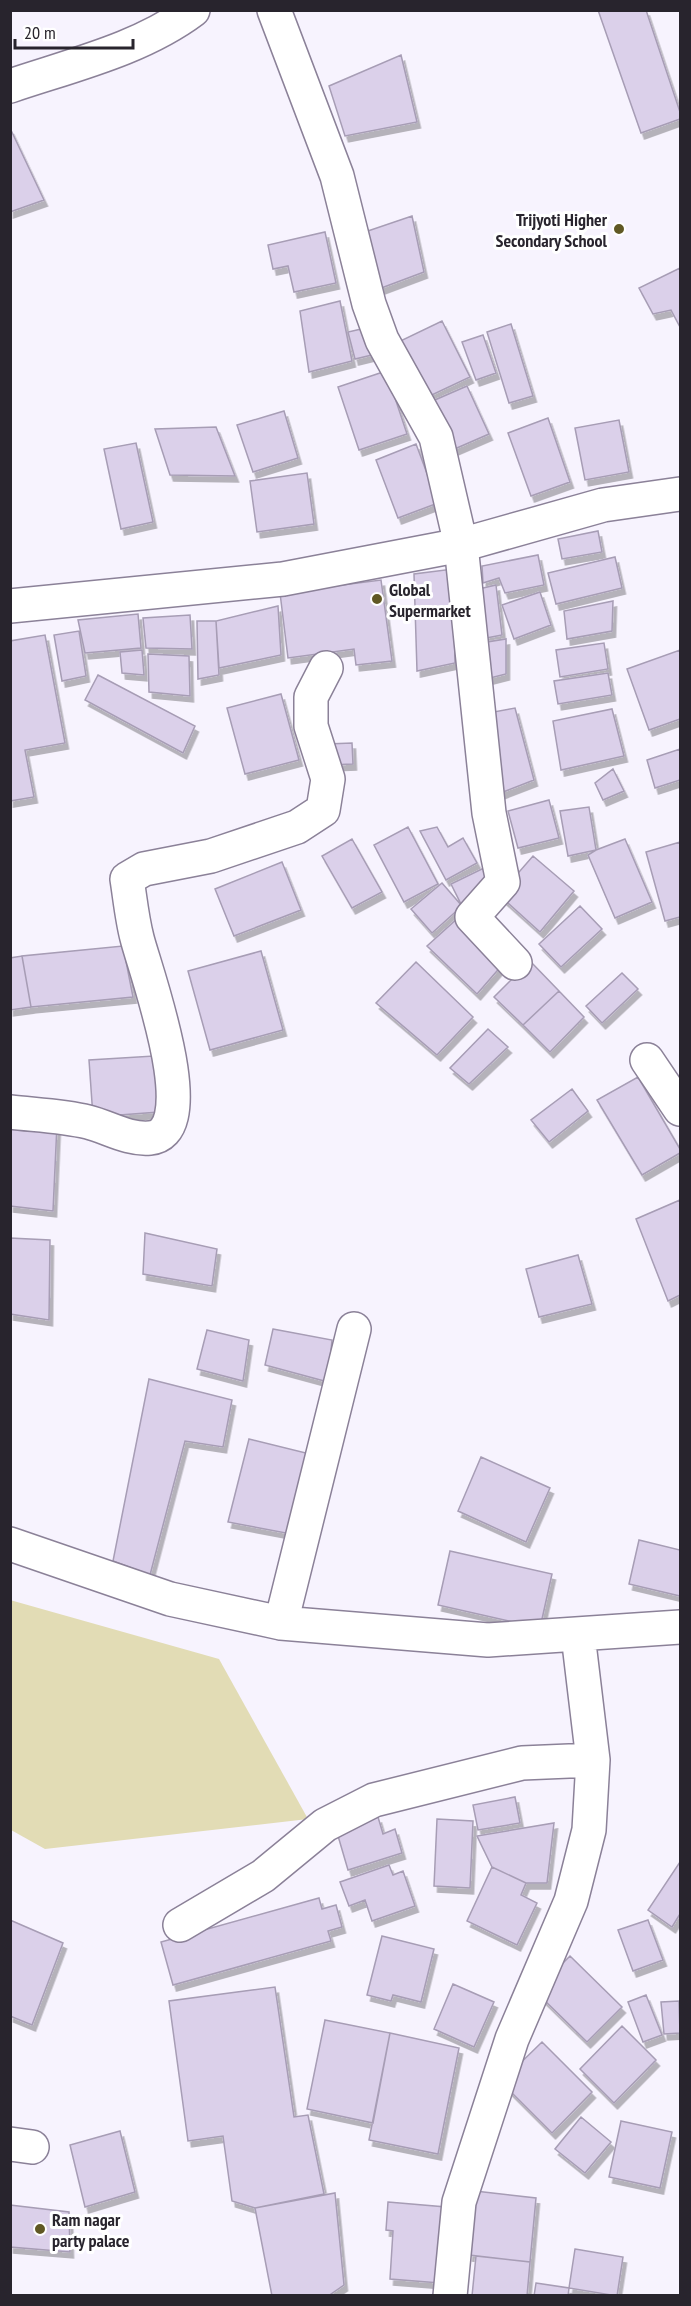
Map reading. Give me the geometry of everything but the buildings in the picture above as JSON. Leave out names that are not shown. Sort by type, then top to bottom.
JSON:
[{"type":"street","points":[[10,86],[134,43],[179,21],[194,10]]},
{"type":"street","points":[[274,10],[337,176],[369,304],[382,340],[436,438],[461,545],[489,813],[503,882],[472,917],[515,963]]},
{"type":"street","points":[[10,606],[283,579],[461,545],[603,505],[681,494]]},
{"type":"street","points":[[10,1112],[89,1123],[124,1136],[151,1138],[157,1136],[168,1123],[174,1108],[166,1037],[136,936],[127,879],[144,869],[211,856],[297,827],[323,810],[328,779],[311,726],[310,697],[326,668]]},
{"type":"street","points":[[647,1060],[681,1108]]},
{"type":"street","points":[[281,1623],[354,1329]]},
{"type":"street","points":[[10,1544],[170,1599],[281,1623],[488,1640],[681,1628]]},
{"type":"street","points":[[450,2295],[459,2202],[512,2039],[571,1901],[589,1830],[593,1760],[578,1635]]},
{"type":"street","points":[[180,1925],[263,1876],[325,1825],[374,1800],[522,1763],[593,1760]]},
{"type":"shaded area","points":[[10,1600],[219,1659],[308,1819],[45,1849],[11,1830]]},
{"type":"place","name":"Trijyoti Higher Secondary School","points":[[619,229]]},
{"type":"place","name":"Global Supermarket","points":[[377,599]]},
{"type":"place","name":"Ram nagar party palace","points":[[40,2229]]}]
